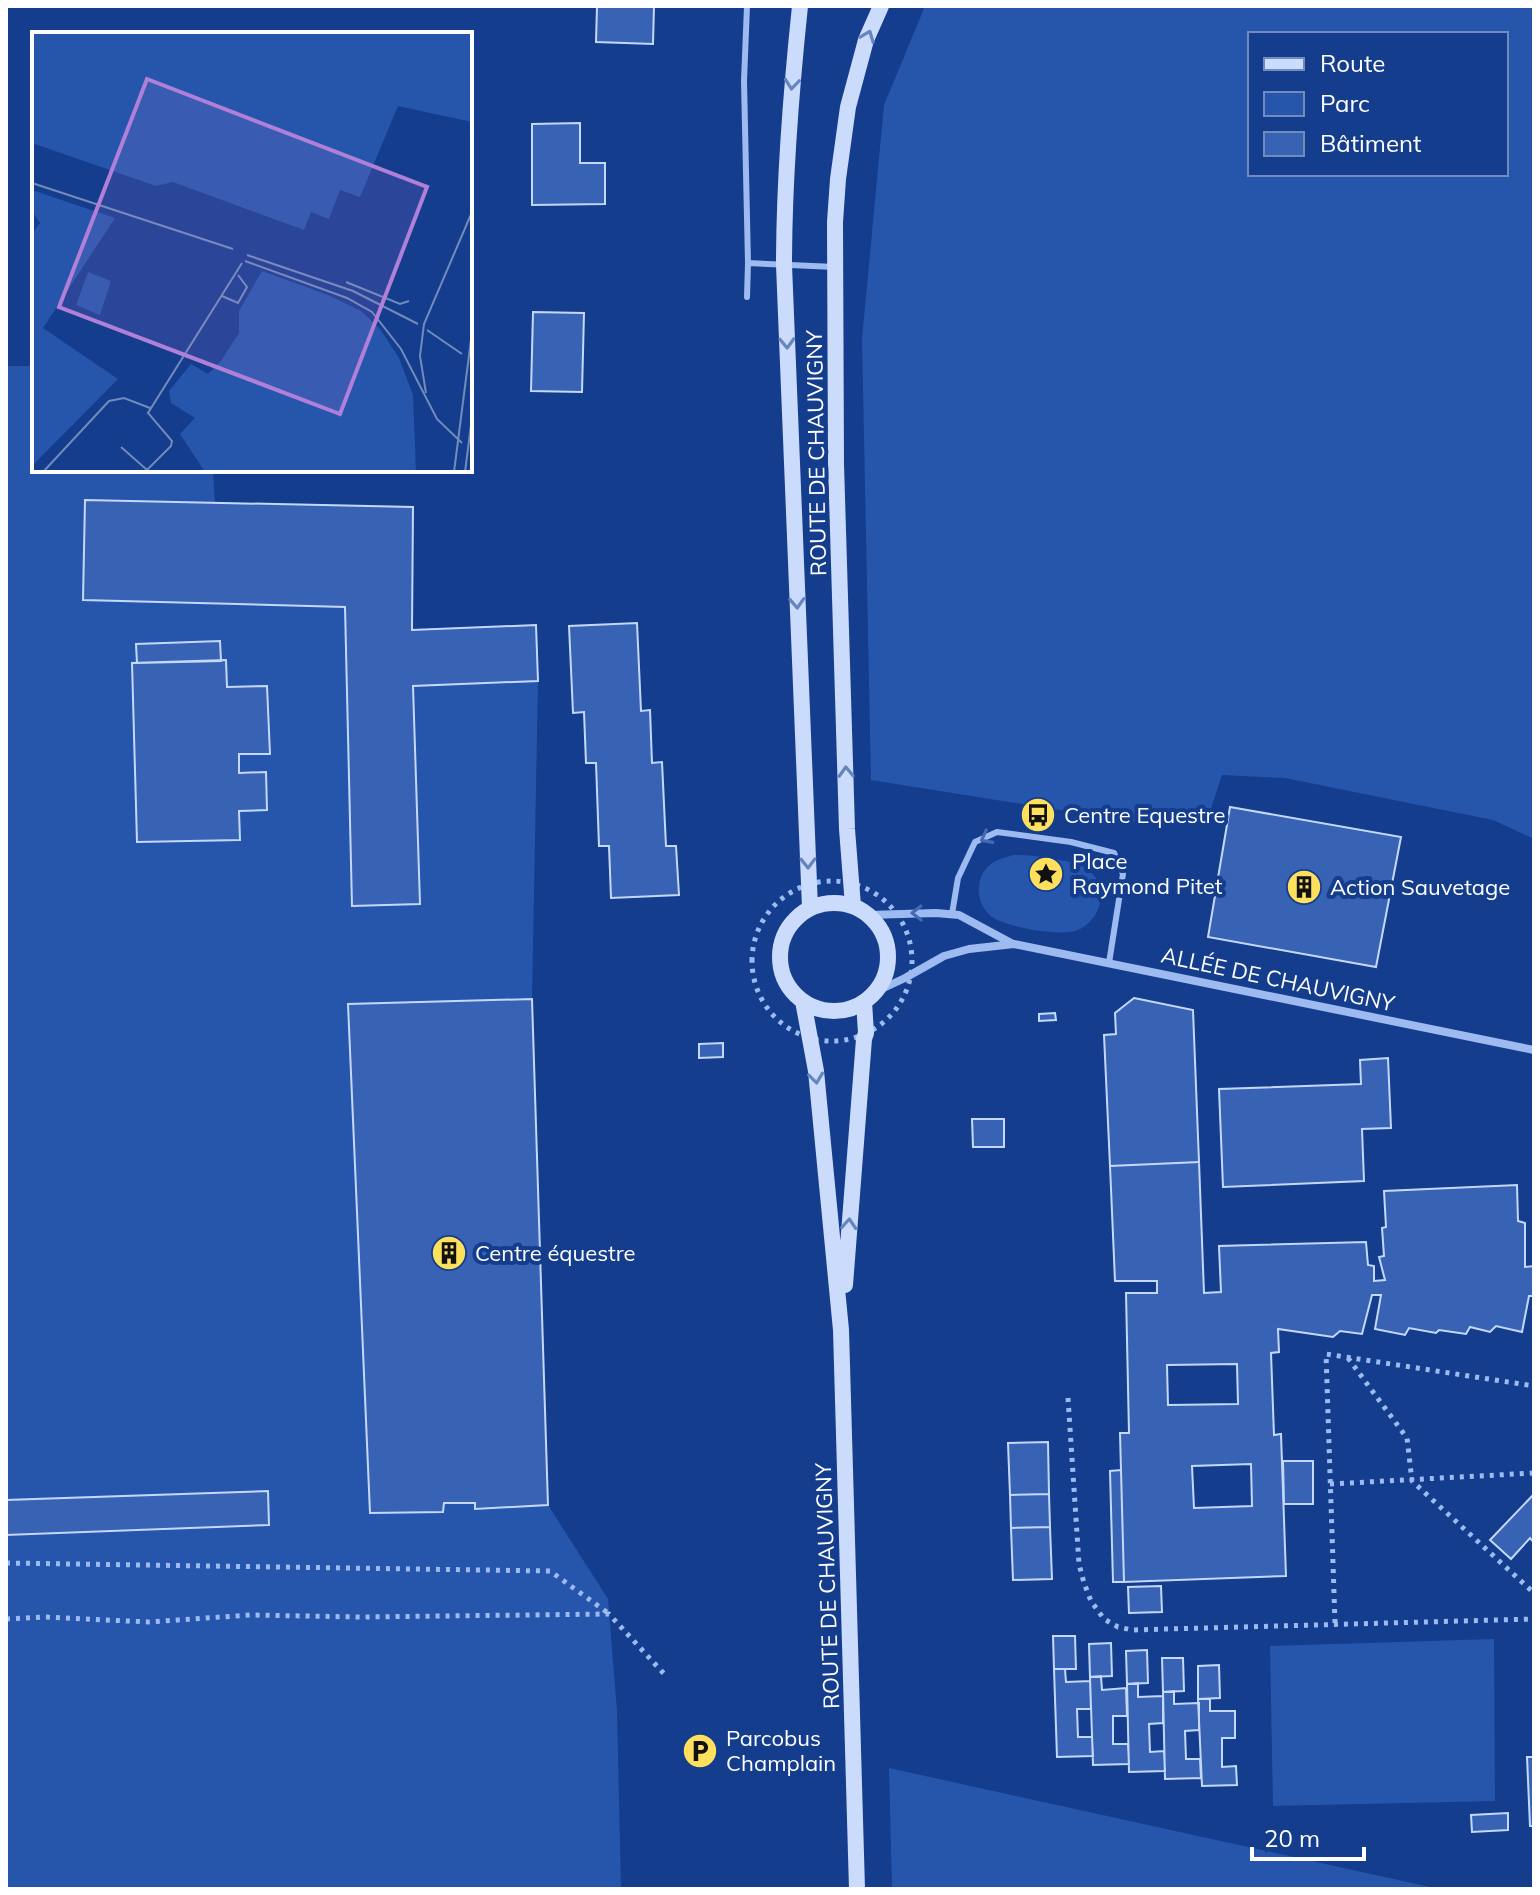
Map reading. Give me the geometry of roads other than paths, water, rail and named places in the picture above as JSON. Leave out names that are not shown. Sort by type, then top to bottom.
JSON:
[{"type":"main road","name":"ROUTE DE CHAUVIGNY","points":[[800,6],[784,199],[784,265],[810,908]]},
{"type":"main road","name":"ROUTE DE CHAUVIGNY","points":[[853,906],[847,829],[837,480],[835,222],[848,107],[866,40],[881,6]]},
{"type":"main road","points":[[831,902],[853,906],[868,915],[882,931],[888,952],[886,973],[870,997],[849,1009],[817,1009],[791,990],[785,979],[779,955],[786,931],[800,914],[810,908],[831,902]]},
{"type":"main road","name":"ROUTE DE CHAUVIGNY","points":[[841,1330],[870,997]]},
{"type":"main road","name":"ROUTE DE CHAUVIGNY","points":[[803,1001],[816,1071],[841,1330],[857,1889]]},
{"type":"street","name":"ALLÉE DE CHAUVIGNY","points":[[868,915],[959,915],[1014,944],[1534,1050]]},
{"type":"street","name":"ALLÉE DE CHAUVIGNY","points":[[870,997],[944,956],[969,949],[1014,944]]},
{"type":"lane","points":[[747,6],[744,81],[747,297]]},
{"type":"lane","points":[[748,263],[835,267]]},
{"type":"lane","points":[[952,914],[958,878],[975,842],[997,832],[1071,842],[1114,853],[1123,874],[1109,963]]},
{"type":"place","name":"Centre Equestre","points":[[1038,815]]},
{"type":"place","name":"Place Raymond Pitet","points":[[1046,874]]},
{"type":"place","name":"Action Sauvetage","points":[[1304,887]]},
{"type":"place","name":"Centre équestre","points":[[449,1253]]},
{"type":"place","name":"Parcobus Champlain","points":[[700,1751]]}]
